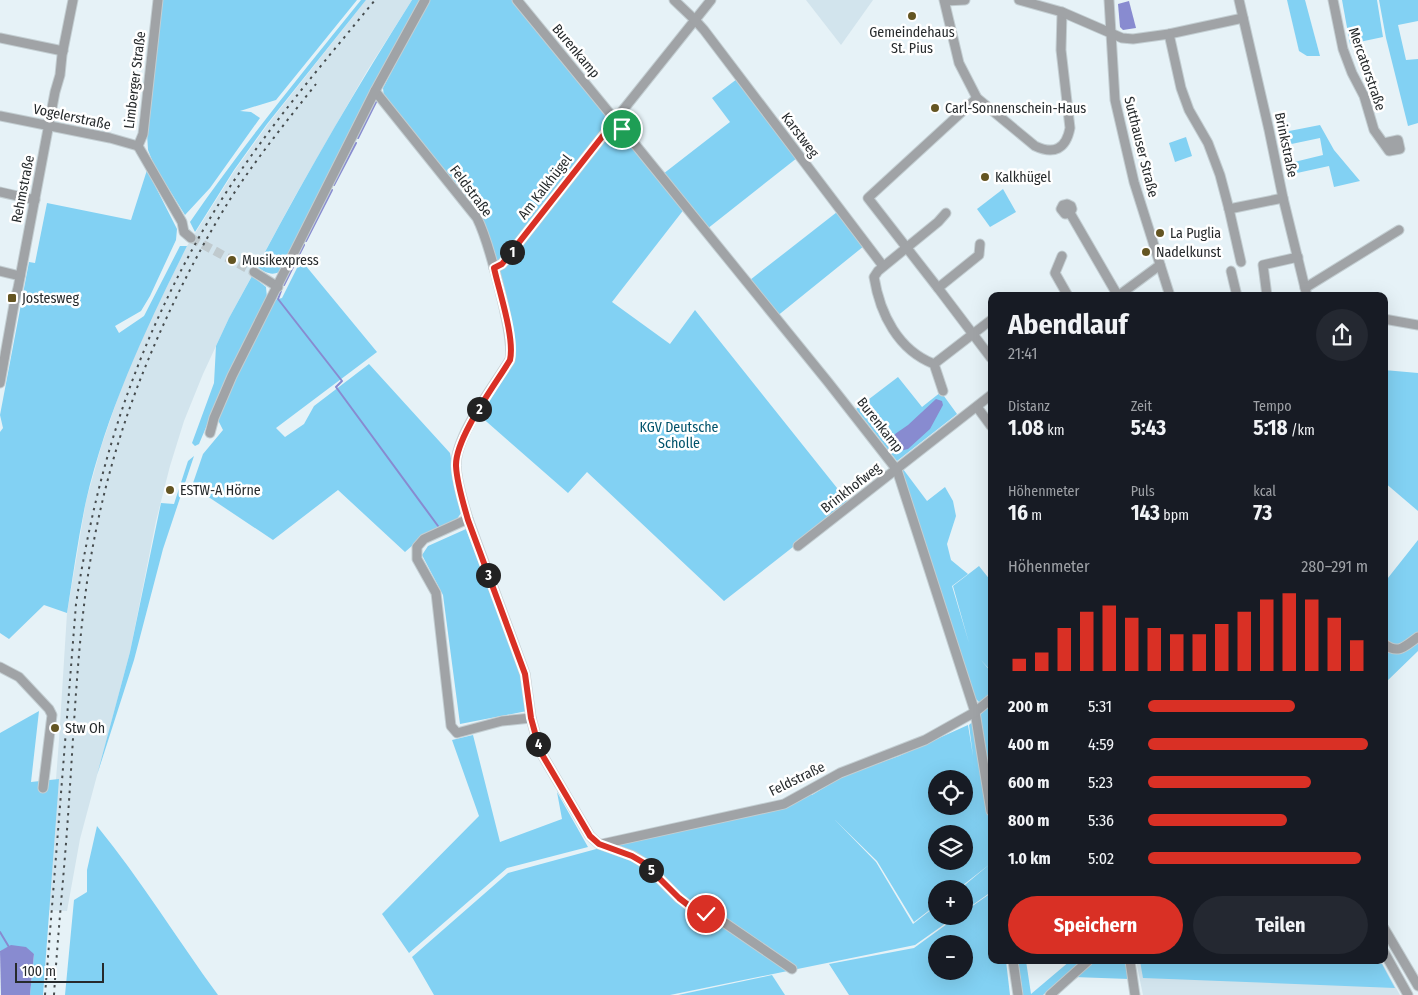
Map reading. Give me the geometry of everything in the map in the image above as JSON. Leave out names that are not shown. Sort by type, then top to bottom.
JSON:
[{"type":"street","name":"Rehmstraße","points":[[0,383],[3,349],[20,276],[62,66],[63,50],[73,0]]},
{"type":"street","name":"Limberger Straße","points":[[158,0],[143,134],[138,146],[182,222],[184,232],[191,238]]},
{"type":"street","points":[[210,433],[214,418],[232,376],[375,91],[425,0]]},
{"type":"street","name":"Burenkamp","points":[[518,0],[616,119],[897,470],[975,712],[988,792]]},
{"type":"street","points":[[674,0],[695,20]]},
{"type":"street","name":"Am Kalkhügel","points":[[494,268],[502,264],[711,0]]},
{"type":"street","points":[[965,0],[945,1],[959,63],[977,98],[1034,146],[1045,151],[1059,148],[1068,139],[1070,127],[1061,50],[1062,12]]},
{"type":"street","points":[[1019,0],[1062,12],[1110,34],[1133,39],[1169,34],[1243,18]]},
{"type":"street","name":"Sutthauser Straße","points":[[1109,0],[1115,100],[1134,182],[1169,292]]},
{"type":"street","name":"Brinkstraße","points":[[1239,0],[1306,292]]},
{"type":"street","name":"Mercatorstraße","points":[[1333,0],[1343,50],[1364,96],[1374,130],[1384,143]]},
{"type":"street","name":"Karstweg","points":[[695,20],[883,266]]},
{"type":"street","points":[[1169,34],[1181,88],[1189,110],[1208,143],[1220,175],[1241,262]]},
{"type":"street","points":[[0,38],[63,50]]},
{"type":"street","name":"Feldstraße","points":[[375,91],[476,218],[484,231],[494,268],[512,353],[510,360],[458,448],[456,466],[468,520],[525,674],[531,718],[540,751],[590,836],[599,844],[632,856],[644,863],[679,898],[692,908],[722,921],[792,969]]},
{"type":"street","points":[[977,98],[868,198],[988,354]]},
{"type":"street","name":"Vogelerstraße","points":[[0,116],[110,138],[138,146]]},
{"type":"street","points":[[0,192],[35,200]]},
{"type":"street","points":[[1229,209],[1283,198]]},
{"type":"street","points":[[943,391],[934,364],[908,349],[891,326],[883,309],[874,277],[883,266],[938,222],[946,213]]},
{"type":"street","points":[[1070,213],[1116,292]]},
{"type":"street","points":[[1306,292],[1399,230]]},
{"type":"street","points":[[938,288],[979,254],[980,244]]},
{"type":"street","points":[[1062,256],[1055,273],[1066,292]]},
{"type":"street","points":[[1267,292],[1263,265],[1298,258]]},
{"type":"street","points":[[1123,292],[1160,265]]},
{"type":"street","points":[[1231,270],[1235,292]]},
{"type":"street","points":[[0,271],[20,276]]},
{"type":"street","points":[[254,272],[278,287]]},
{"type":"street","points":[[1388,320],[1418,325]]},
{"type":"street","points":[[934,364],[988,322]]},
{"type":"street","name":"Brinkhofweg","points":[[798,546],[988,398]]},
{"type":"street","points":[[977,407],[988,422]]},
{"type":"street","points":[[468,520],[424,539],[418,547],[417,559],[436,593],[451,726],[457,733],[502,721],[531,718]]},
{"type":"street","points":[[1388,647],[1391,650],[1400,649],[1418,637]]},
{"type":"street","points":[[0,666],[19,677],[49,709],[52,715],[43,788]]},
{"type":"street","name":"Feldstraße","points":[[601,844],[784,804],[840,773],[924,740],[975,712],[988,701]]},
{"type":"street","points":[[1388,935],[1418,986]]},
{"type":"street","points":[[1388,959],[1408,995]]},
{"type":"street","points":[[1014,964],[1018,995]]},
{"type":"street","points":[[1050,995],[1085,964]]},
{"type":"street","points":[[1130,964],[1135,995]]},
{"type":"shaded area","points":[[366,0],[412,0],[367,71],[294,198],[229,318],[184,421],[156,521],[130,652],[80,839],[67,911],[46,910],[67,613],[86,501],[101,447],[126,374],[151,318],[187,246],[235,170],[268,124]]},
{"type":"shaded area","points":[[806,0],[873,0],[841,45]]},
{"type":"shaded area","points":[[1129,1],[1136,28],[1123,30],[1120,27],[1118,4]]},
{"type":"shaded area","points":[[936,399],[942,401],[943,405],[930,429],[908,449],[900,451],[893,448],[891,440],[895,434],[908,425]]},
{"type":"shaded area","points":[[11,945],[26,947],[34,954],[30,995],[1,995],[0,951]]},
{"type":"shaded area","points":[[1137,964],[1383,964],[1400,995],[1143,995]]},
{"type":"green space","points":[[160,0],[357,0],[276,100],[240,111],[251,112],[260,118],[210,188],[185,215],[154,165],[148,150],[147,133]]},
{"type":"green space","points":[[361,0],[366,0],[267,124],[234,170],[195,232],[190,222],[210,193],[273,110]]},
{"type":"green space","points":[[412,0],[420,0],[279,272],[271,273],[257,267],[351,99]]},
{"type":"green space","name":"KGV Deutsche Scholle","points":[[429,0],[514,0],[663,174],[730,122],[712,98],[737,79],[797,158],[707,229],[750,280],[837,212],[864,246],[776,317],[685,208],[612,302],[670,344],[695,310],[849,503],[724,601],[587,472],[568,493],[479,415],[516,352],[491,259],[483,220],[384,97],[383,88]]},
{"type":"green space","points":[[1287,0],[1305,0],[1320,56],[1307,56],[1299,51]]},
{"type":"green space","points":[[1342,0],[1377,0],[1383,37],[1350,44]]},
{"type":"green space","points":[[1379,0],[1418,0],[1418,21],[1398,25],[1406,60],[1418,59],[1418,123],[1408,126],[1386,38]]},
{"type":"green space","points":[[1320,125],[1334,150],[1360,181],[1334,187],[1329,166],[1288,175],[1286,164],[1323,155],[1320,138],[1282,146],[1279,133]]},
{"type":"green space","points":[[1186,137],[1192,156],[1175,162],[1169,143]]},
{"type":"green space","points":[[147,170],[177,229],[176,240],[141,311],[115,326],[119,333],[144,316],[180,246],[187,246],[129,371],[105,435],[86,501],[67,613],[44,605],[9,639],[0,633],[0,432],[3,428],[0,415],[29,262],[35,263],[47,203],[131,220]]},
{"type":"green space","points":[[1003,189],[1016,212],[990,227],[977,209]]},
{"type":"green space","points":[[301,260],[377,352],[276,428],[285,437],[304,424],[314,406],[369,364],[450,453],[461,513],[457,519],[421,538],[405,552],[338,490],[273,540],[192,486],[203,454],[223,430],[217,418],[234,377],[275,300],[282,298]]},
{"type":"green space","points":[[252,276],[266,287],[267,298],[199,444],[195,446],[192,443],[214,383],[216,346]]},
{"type":"green space","points":[[1388,370],[1418,373],[1418,511],[1388,485]]},
{"type":"green space","points":[[898,377],[922,407],[941,392],[957,414],[897,461],[856,409]]},
{"type":"green space","points":[[194,456],[163,549],[134,660],[97,775],[130,652],[161,503],[174,504],[188,461]]},
{"type":"green space","points":[[903,469],[927,501],[945,487],[953,501],[956,516],[947,544],[951,560],[968,574],[952,586],[969,643],[953,586],[979,566],[988,577],[988,668],[981,660],[988,668],[988,698],[985,701],[979,702],[975,698],[901,470]]},
{"type":"green space","points":[[466,529],[522,675],[527,711],[460,724],[443,595],[422,555],[428,546]]},
{"type":"green space","points":[[1418,540],[1418,651],[1388,680],[1388,652],[1391,649],[1388,647],[1388,578]]},
{"type":"green space","points":[[988,708],[988,866],[970,880],[928,880],[928,911],[914,922],[877,861],[834,819],[876,862],[913,924],[928,912],[928,925],[943,925],[915,945],[670,995],[434,995],[412,957],[508,873],[611,845],[778,804],[807,791],[812,795],[843,776],[899,756],[968,725],[973,756],[969,725]]},
{"type":"green space","points":[[39,711],[31,782],[59,779],[43,995],[30,995],[34,954],[9,947],[0,951],[0,733]]},
{"type":"green space","points":[[473,735],[500,842],[562,819],[557,792],[588,847],[507,868],[409,953],[382,914],[479,816],[452,740]]},
{"type":"green space","points":[[97,826],[129,867],[218,995],[65,995],[74,900],[87,892],[87,870]]},
{"type":"green space","points":[[988,866],[988,894],[973,905],[973,880],[971,880]]},
{"type":"green space","points":[[988,895],[988,964],[1006,964],[1010,995],[849,995],[829,964],[914,948],[928,938],[928,980],[973,980],[973,935],[932,935],[946,925],[973,925],[973,906]]},
{"type":"green space","points":[[1018,964],[1026,964],[1031,994],[1066,964],[1078,964],[1043,995],[1023,995]]},
{"type":"green space","points":[[1090,964],[1126,964],[1129,979],[1074,977]]},
{"type":"green space","points":[[1141,964],[1382,964],[1395,988],[1143,978]]},
{"type":"green space","points":[[772,975],[785,995],[678,995]]},
{"type":"waterway","points":[[358,138],[376,102]]},
{"type":"waterway","points":[[334,185],[356,143]]},
{"type":"waterway","points":[[306,241],[332,190]]},
{"type":"waterway","points":[[298,257],[304,245]]},
{"type":"waterway","points":[[284,285],[296,261]]},
{"type":"waterway","points":[[281,291],[278,299],[342,381],[336,387],[438,526]]},
{"type":"waterway","points":[[0,932],[9,947]]},
{"type":"tunnel","points":[[191,238],[254,272]]},
{"type":"railway","points":[[45,995],[76,604],[96,503],[108,454],[123,406],[161,312],[183,266],[209,220],[267,134],[375,0]]},
{"type":"railway","points":[[54,995],[81,636],[91,556],[108,477],[124,425],[151,353],[171,308],[204,243],[249,171],[316,84]]},
{"type":"place","name":"Gemeindehaus St. Pius","points":[[912,16]]},
{"type":"place","name":"Carl-Sonnenschein-Haus","points":[[935,108]]},
{"type":"place","name":"Kalkhügel","points":[[985,177]]},
{"type":"place","name":"La Puglia","points":[[1160,233]]},
{"type":"place","name":"Nadelkunst","points":[[1146,252]]},
{"type":"place","name":"Musikexpress","points":[[232,260]]},
{"type":"place","name":"Jostesweg","points":[[12,298]]},
{"type":"place","name":"ESTW-A Hörne","points":[[170,490]]},
{"type":"place","name":"Stw Oh","points":[[55,728]]},
{"type":"route","points":[[622,129],[617,122],[613,123],[502,264],[494,268],[512,353],[510,360],[458,448],[456,466],[468,520],[525,674],[531,718],[540,751],[590,836],[599,844],[632,856],[644,863],[679,898],[692,908],[706,914]]}]
